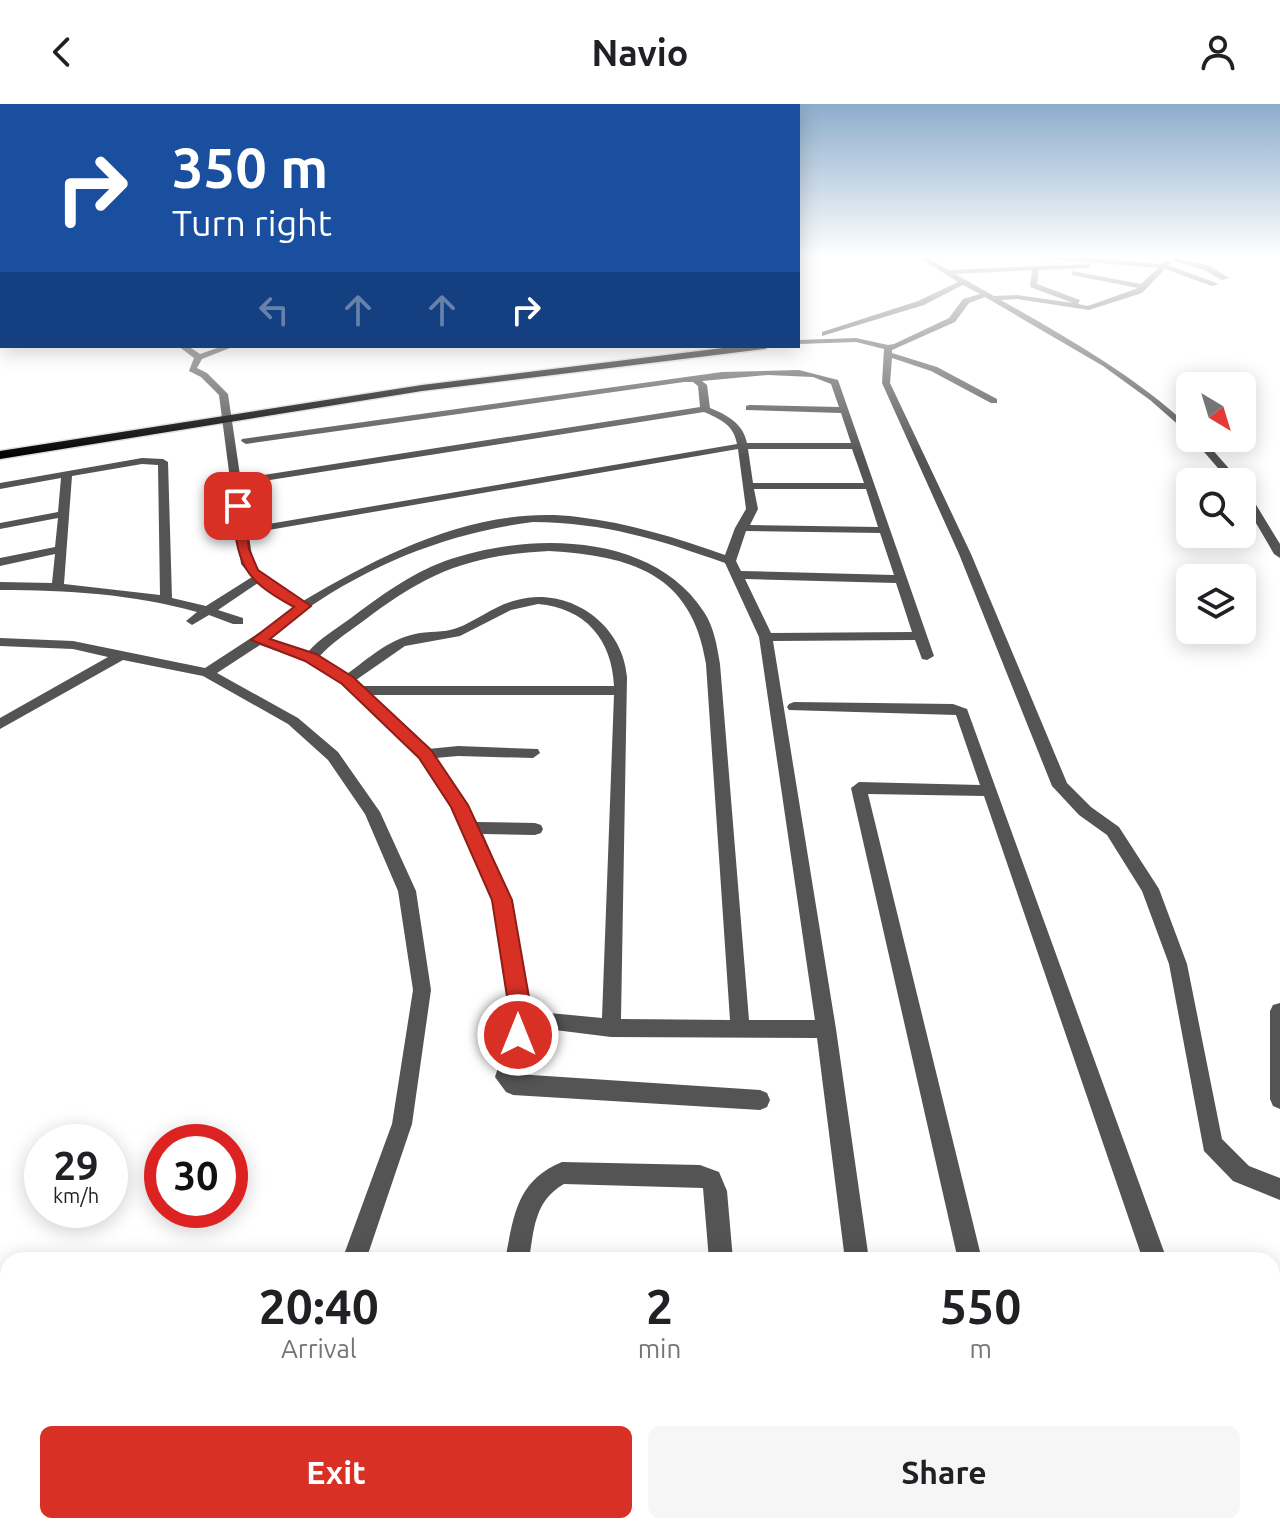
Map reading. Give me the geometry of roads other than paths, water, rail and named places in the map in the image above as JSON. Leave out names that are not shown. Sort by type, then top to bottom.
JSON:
[{"type":"main road","points":[[0,455],[422,388],[749,348]]},
{"type":"street","points":[[802,341],[855,324]]},
{"type":"street","points":[[887,351],[945,324]]},
{"type":"street","points":[[1038,324],[1106,364],[1176,419]]},
{"type":"street","points":[[802,341],[856,340],[934,369],[994,401]]},
{"type":"street","points":[[185,348],[199,357]]},
{"type":"street","points":[[225,348],[199,357],[192,369],[204,375],[223,394],[247,564],[258,578],[303,606]]},
{"type":"street","points":[[887,351],[886,383],[1023,688],[1034,725],[1060,786],[1085,811],[1113,831],[1150,889],[1178,964],[1212,1144],[1229,1167],[1252,1181],[1280,1189]]},
{"type":"street","points":[[246,441],[668,381],[731,374],[820,375],[835,382],[927,656]]},
{"type":"street","points":[[696,380],[702,385],[705,409]]},
{"type":"street","points":[[749,408],[845,410]]},
{"type":"street","points":[[257,479],[705,409],[735,426],[740,433],[752,509],[741,528],[733,568],[766,637],[826,1029],[856,1252]]},
{"type":"street","points":[[257,529],[740,446],[857,446]]},
{"type":"street","points":[[1209,452],[1224,468]]},
{"type":"street","points":[[0,486],[142,461],[163,462],[166,599]]},
{"type":"street","points":[[58,586],[67,473]]},
{"type":"street","points":[[750,486],[869,486]]},
{"type":"street","points":[[0,526],[64,514]]},
{"type":"street","points":[[1256,514],[1280,554]]},
{"type":"street","points":[[207,673],[259,640],[303,606],[360,571],[409,547],[460,529],[517,520],[569,520],[619,526],[733,568],[902,579]]},
{"type":"street","points":[[741,528],[884,530]]},
{"type":"street","points":[[311,658],[349,626],[416,579],[452,563],[489,553],[533,548],[579,549],[623,558],[674,584],[697,612],[708,637],[713,664],[740,1028]]},
{"type":"street","points":[[0,562],[62,549]]},
{"type":"street","points":[[192,621],[258,578]]},
{"type":"street","points":[[0,586],[58,586],[166,599],[238,621]]},
{"type":"street","points":[[353,686],[403,641],[462,631],[498,611],[538,600],[569,606],[597,624],[618,656],[621,690],[611,1028]]},
{"type":"street","points":[[766,637],[919,636]]},
{"type":"street","points":[[259,640],[311,658],[353,686],[425,754],[472,828],[502,900],[519,1003],[525,1014],[536,1020],[611,1028],[674,1031],[826,1029]]},
{"type":"street","points":[[0,642],[60,643],[207,673],[293,721],[333,756],[372,812],[407,891],[422,990],[402,1124],[357,1252]]},
{"type":"street","points":[[0,724],[121,655]]},
{"type":"street","points":[[353,686],[621,690]]},
{"type":"street","points":[[794,707],[958,709],[991,791],[1152,1252]]},
{"type":"street","points":[[425,754],[458,751],[533,753]]},
{"type":"street","points":[[968,1252],[859,788],[991,791]]},
{"type":"street","points":[[472,828],[535,829]]},
{"type":"street","points":[[1280,1011],[1280,1099]]},
{"type":"street","points":[[525,1014],[505,1077],[513,1085],[760,1100]]},
{"type":"street","points":[[519,1252],[530,1197],[542,1182],[562,1173],[700,1176],[711,1180],[716,1191],[720,1252]]}]
